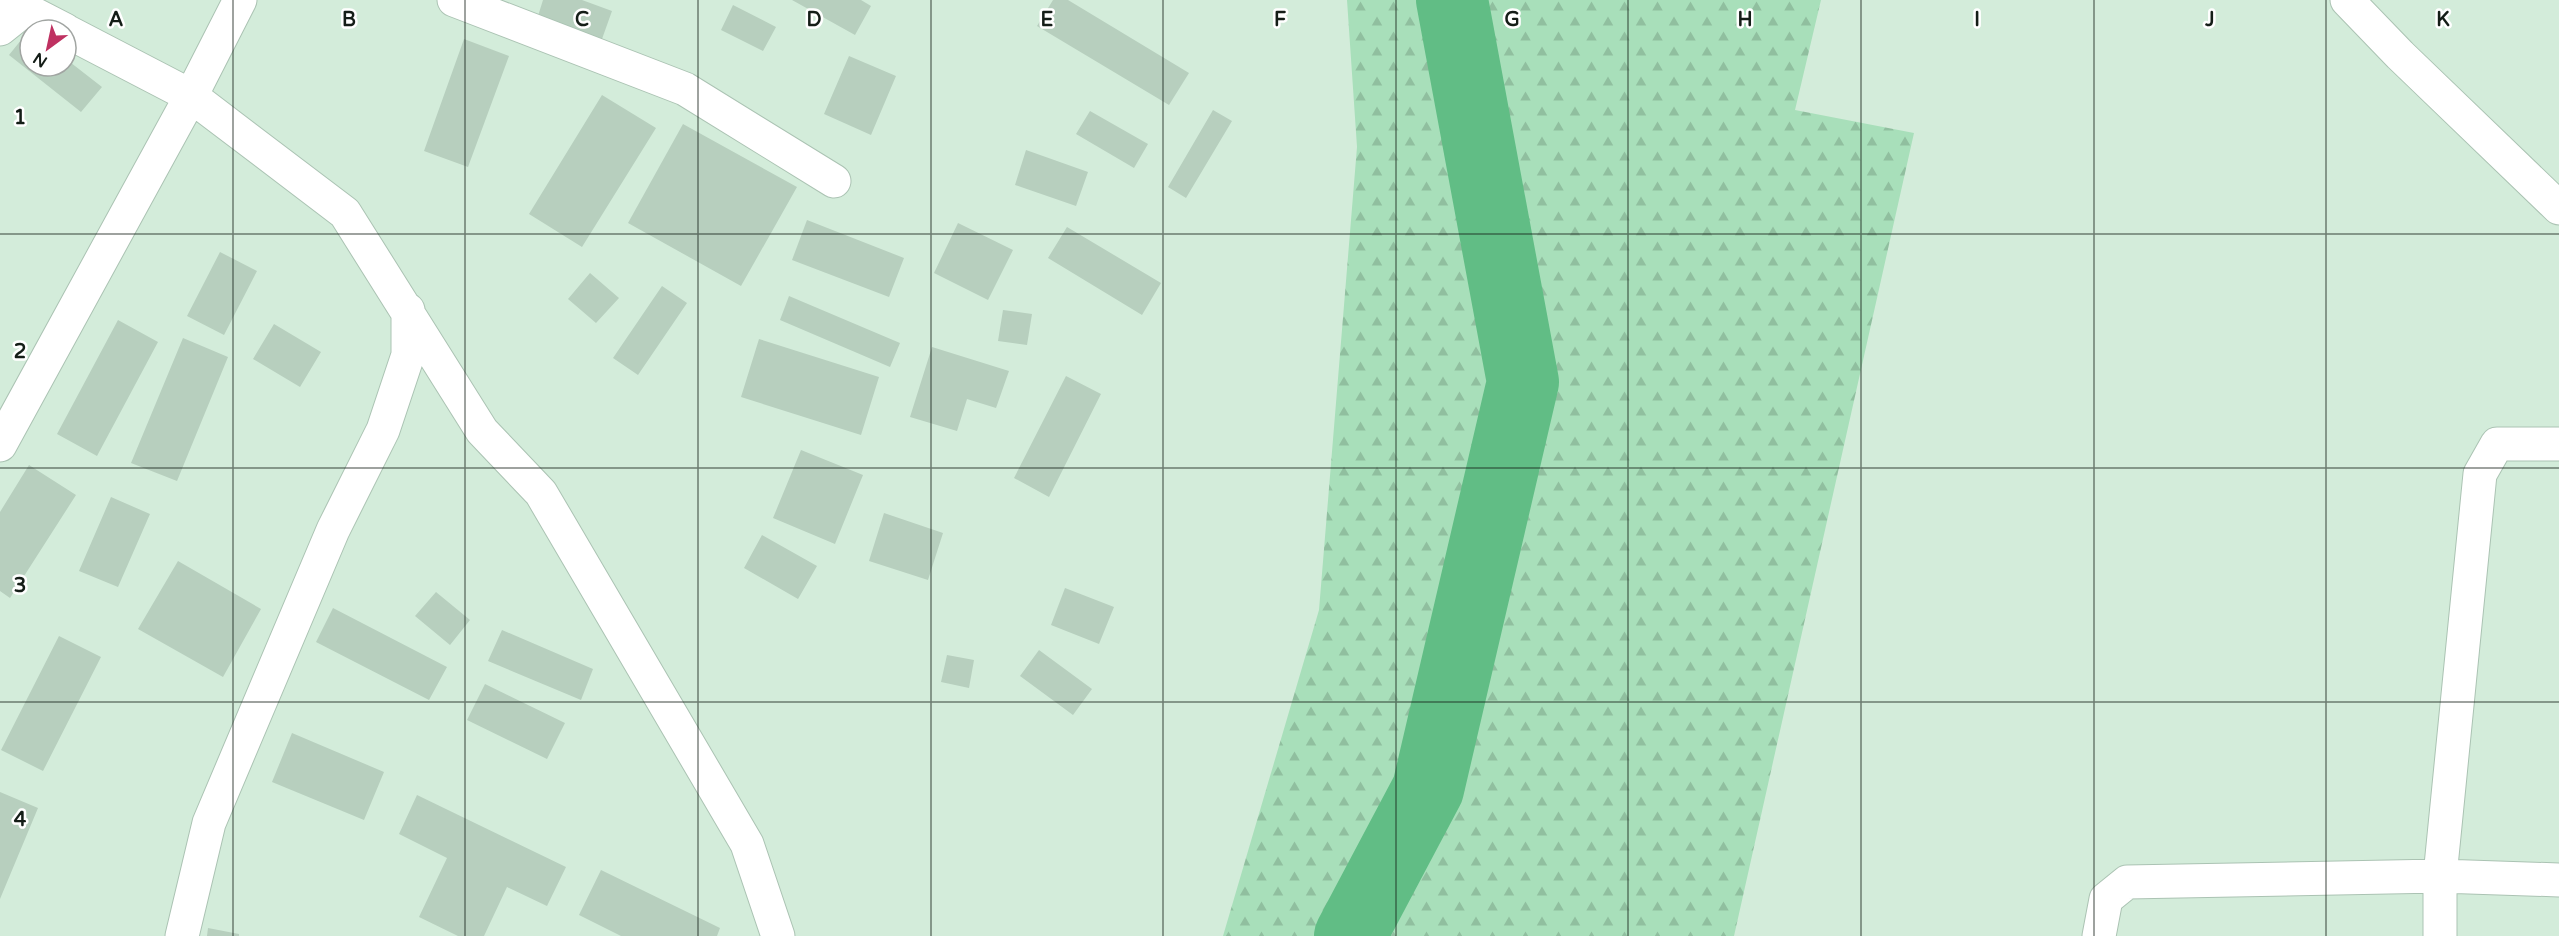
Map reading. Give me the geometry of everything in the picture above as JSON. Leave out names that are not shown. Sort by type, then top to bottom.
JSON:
[{"type":"street","points":[[0,445],[191,96],[240,0]]},
{"type":"street","points":[[454,0],[685,89],[834,182]]},
{"type":"street","points":[[2348,0],[2400,55],[2559,208]]},
{"type":"street","points":[[0,29],[16,5],[41,18]]},
{"type":"street","points":[[78,37],[191,96],[345,213],[482,431],[541,493],[565,533],[747,844],[778,936]]},
{"type":"street","points":[[182,936],[209,823],[333,530],[383,430],[408,355],[408,310]]},
{"type":"street","points":[[2440,936],[2440,876],[2480,474],[2497,444],[2559,444]]},
{"type":"street","points":[[2098,936],[2106,899],[2127,882],[2440,876],[2559,880]]},
{"type":"green space","points":[[1347,0],[1821,0],[1795,110],[1914,133],[1734,936],[1223,936],[1319,610],[1357,147]]},
{"type":"building","points":[[543,0],[582,0],[612,11],[602,39],[538,16]]},
{"type":"building","points":[[792,0],[861,0],[871,6],[855,35]]},
{"type":"building","points":[[1053,0],[1068,0],[1189,73],[1169,105],[1037,26]]},
{"type":"building","points":[[733,5],[776,27],[763,51],[721,30]]},
{"type":"building","points":[[464,39],[509,56],[468,167],[424,151]]},
{"type":"building","points":[[18,44],[18,62],[9,55]]},
{"type":"building","points":[[849,56],[896,76],[871,135],[824,114]]},
{"type":"building","points":[[78,68],[102,87],[81,112],[38,78],[78,78]]},
{"type":"building","points":[[602,95],[656,128],[582,247],[529,214]]},
{"type":"building","points":[[1213,110],[1232,121],[1186,198],[1168,187]]},
{"type":"building","points":[[1090,111],[1148,144],[1134,168],[1076,134]]},
{"type":"building","points":[[683,124],[797,187],[741,286],[628,223]]},
{"type":"building","points":[[1026,150],[1088,172],[1076,206],[1015,185]]},
{"type":"building","points":[[807,220],[904,258],[889,297],[792,260]]},
{"type":"building","points":[[958,223],[1013,250],[988,300],[934,273]]},
{"type":"building","points":[[1067,227],[1161,283],[1142,315],[1048,258]]},
{"type":"building","points":[[220,252],[257,271],[224,335],[187,316]]},
{"type":"building","points":[[590,273],[619,298],[596,323],[568,299]]},
{"type":"building","points":[[662,286],[687,303],[638,375],[613,358]]},
{"type":"building","points":[[789,296],[900,343],[890,367],[780,320]]},
{"type":"building","points":[[1003,310],[1032,314],[1027,345],[998,341]]},
{"type":"building","points":[[118,320],[158,342],[97,456],[57,434]]},
{"type":"building","points":[[274,324],[321,352],[300,387],[253,359]]},
{"type":"building","points":[[183,338],[228,357],[177,481],[131,463]]},
{"type":"building","points":[[759,339],[879,377],[861,435],[741,397]]},
{"type":"building","points":[[932,347],[1009,371],[996,408],[967,399],[957,431],[910,417]]},
{"type":"building","points":[[1066,376],[1101,394],[1049,497],[1014,478]]},
{"type":"building","points":[[801,450],[863,475],[835,544],[773,518]]},
{"type":"building","points":[[29,465],[76,495],[10,598],[0,591],[0,512]]},
{"type":"building","points":[[111,497],[150,514],[118,587],[79,571]]},
{"type":"building","points":[[884,513],[943,533],[928,580],[869,561]]},
{"type":"building","points":[[762,535],[817,566],[798,599],[744,568]]},
{"type":"building","points":[[178,561],[261,609],[223,677],[138,629]]},
{"type":"building","points":[[1065,588],[1114,607],[1099,644],[1051,625]]},
{"type":"building","points":[[436,592],[470,620],[450,645],[415,616]]},
{"type":"building","points":[[333,608],[447,667],[429,700],[316,642]]},
{"type":"building","points":[[502,630],[593,669],[581,700],[488,661]]},
{"type":"building","points":[[59,636],[101,657],[43,771],[1,750]]},
{"type":"building","points":[[1039,650],[1092,689],[1073,715],[1020,676]]},
{"type":"building","points":[[947,655],[974,660],[969,688],[941,682]]},
{"type":"building","points":[[485,684],[565,723],[547,759],[467,720]]},
{"type":"building","points":[[292,733],[384,772],[364,820],[272,782]]},
{"type":"building","points":[[0,792],[38,808],[0,899]]},
{"type":"building","points":[[417,795],[566,867],[547,906],[507,887],[484,936],[458,936],[419,917],[447,858],[399,834]]},
{"type":"building","points":[[601,870],[720,928],[717,936],[621,936],[579,915]]},
{"type":"building","points":[[208,928],[239,934],[239,936],[207,936]]},
{"type":"waterway","points":[[1350,936],[1428,789],[1523,382],[1452,0]]}]
